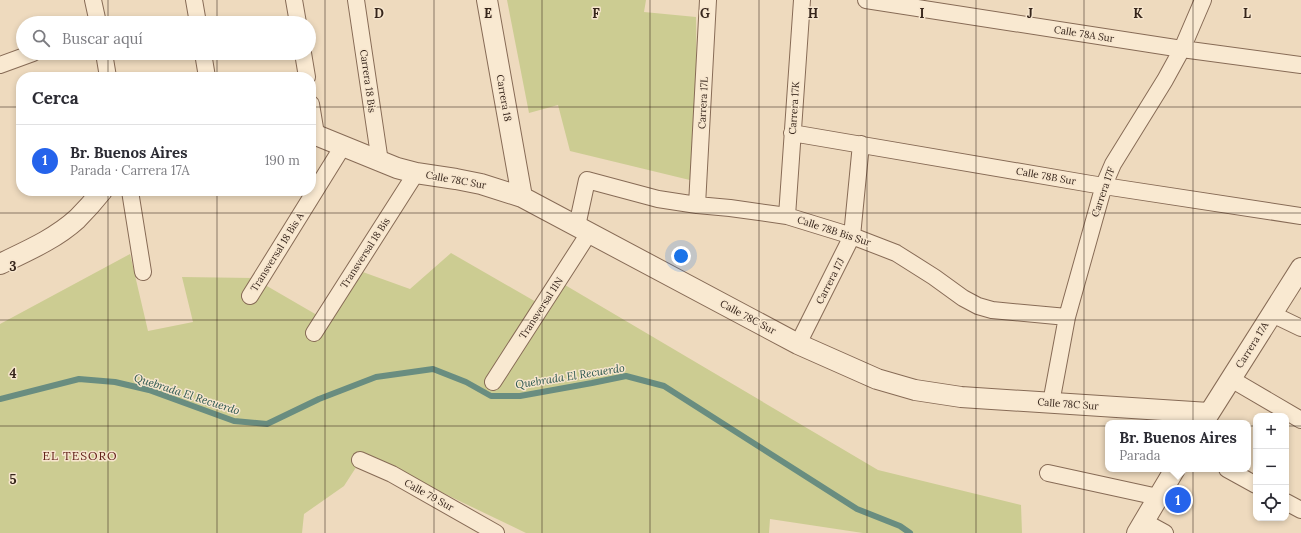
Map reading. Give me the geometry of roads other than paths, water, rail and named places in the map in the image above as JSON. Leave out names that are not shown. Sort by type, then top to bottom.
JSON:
[{"type":"street","points":[[93,0],[96,16]]},
{"type":"street","points":[[194,0],[197,16]]},
{"type":"street","points":[[294,0],[297,16]]},
{"type":"street","name":"Carrera 18 Bis","points":[[356,0],[380,162]]},
{"type":"street","name":"Carrera 18","points":[[487,0],[522,197]]},
{"type":"street","name":"Carrera 17L","points":[[697,205],[708,0]]},
{"type":"street","name":"Carrera 17K","points":[[788,216],[792,132],[802,0]]},
{"type":"street","name":"Calle 78A Sur","points":[[866,0],[1182,49],[1301,65]]},
{"type":"street","name":"Carrera 17F","points":[[1051,403],[1067,317],[1104,185],[1113,164],[1165,80],[1182,49],[1203,0]]},
{"type":"street","points":[[0,65],[16,59]]},
{"type":"street","points":[[105,60],[107,72]]},
{"type":"street","points":[[204,60],[206,72]]},
{"type":"street","points":[[304,60],[306,72]]},
{"type":"street","name":"Calle 78B Sur","points":[[792,132],[1104,185],[1301,216]]},
{"type":"street","name":"Calle 78C Sur","points":[[316,135],[396,168],[416,173],[481,184],[522,197],[798,344],[877,379],[915,390],[962,397],[1051,403],[1206,418]]},
{"type":"street","name":"Carrera 17J","points":[[798,344],[852,236],[861,144]]},
{"type":"street","name":"Transversal 18 Bis A","points":[[316,190],[343,146]]},
{"type":"street","name":"Transversal 18 Bis","points":[[314,333],[416,173]]},
{"type":"street","name":"Calle 78B Bis Sur","points":[[583,230],[587,180],[658,199],[788,216],[852,236],[896,253],[934,277],[963,298],[978,306],[992,310],[1067,317]]},
{"type":"street","points":[[0,264],[34,248],[64,230],[77,219],[98,196]]},
{"type":"street","points":[[131,196],[143,272]]},
{"type":"street","name":"Transversal 18 Bis A","points":[[250,296],[312,196]]},
{"type":"street","name":"Transversal 11N","points":[[493,382],[583,230]]},
{"type":"street","name":"Carrera 17A","points":[[1206,418],[1301,268]]},
{"type":"street","points":[[1272,314],[1301,328]]},
{"type":"street","points":[[1230,379],[1301,420]]},
{"type":"street","name":"Calle 79 Sur","points":[[360,460],[392,474],[496,533]]},
{"type":"street","points":[[1165,533],[1140,527],[1173,472]]},
{"type":"street","points":[[1232,472],[1253,483]]},
{"type":"street","points":[[1048,473],[1158,497]]},
{"type":"street","points":[[1289,504],[1301,510]]},
{"type":"waterway","name":"Quebrada El Recuerdo","points":[[0,399],[79,379],[115,382],[149,390],[234,421],[267,424],[319,399],[376,377],[433,369],[466,382],[491,396],[520,396],[626,376],[664,386],[857,509],[900,526],[910,533]]},
{"type":"place","name":"Br. Buenos Aires","points":[[1178,500]]},
{"type":"district","name":"EL TESORO","points":[[80,455]]}]
